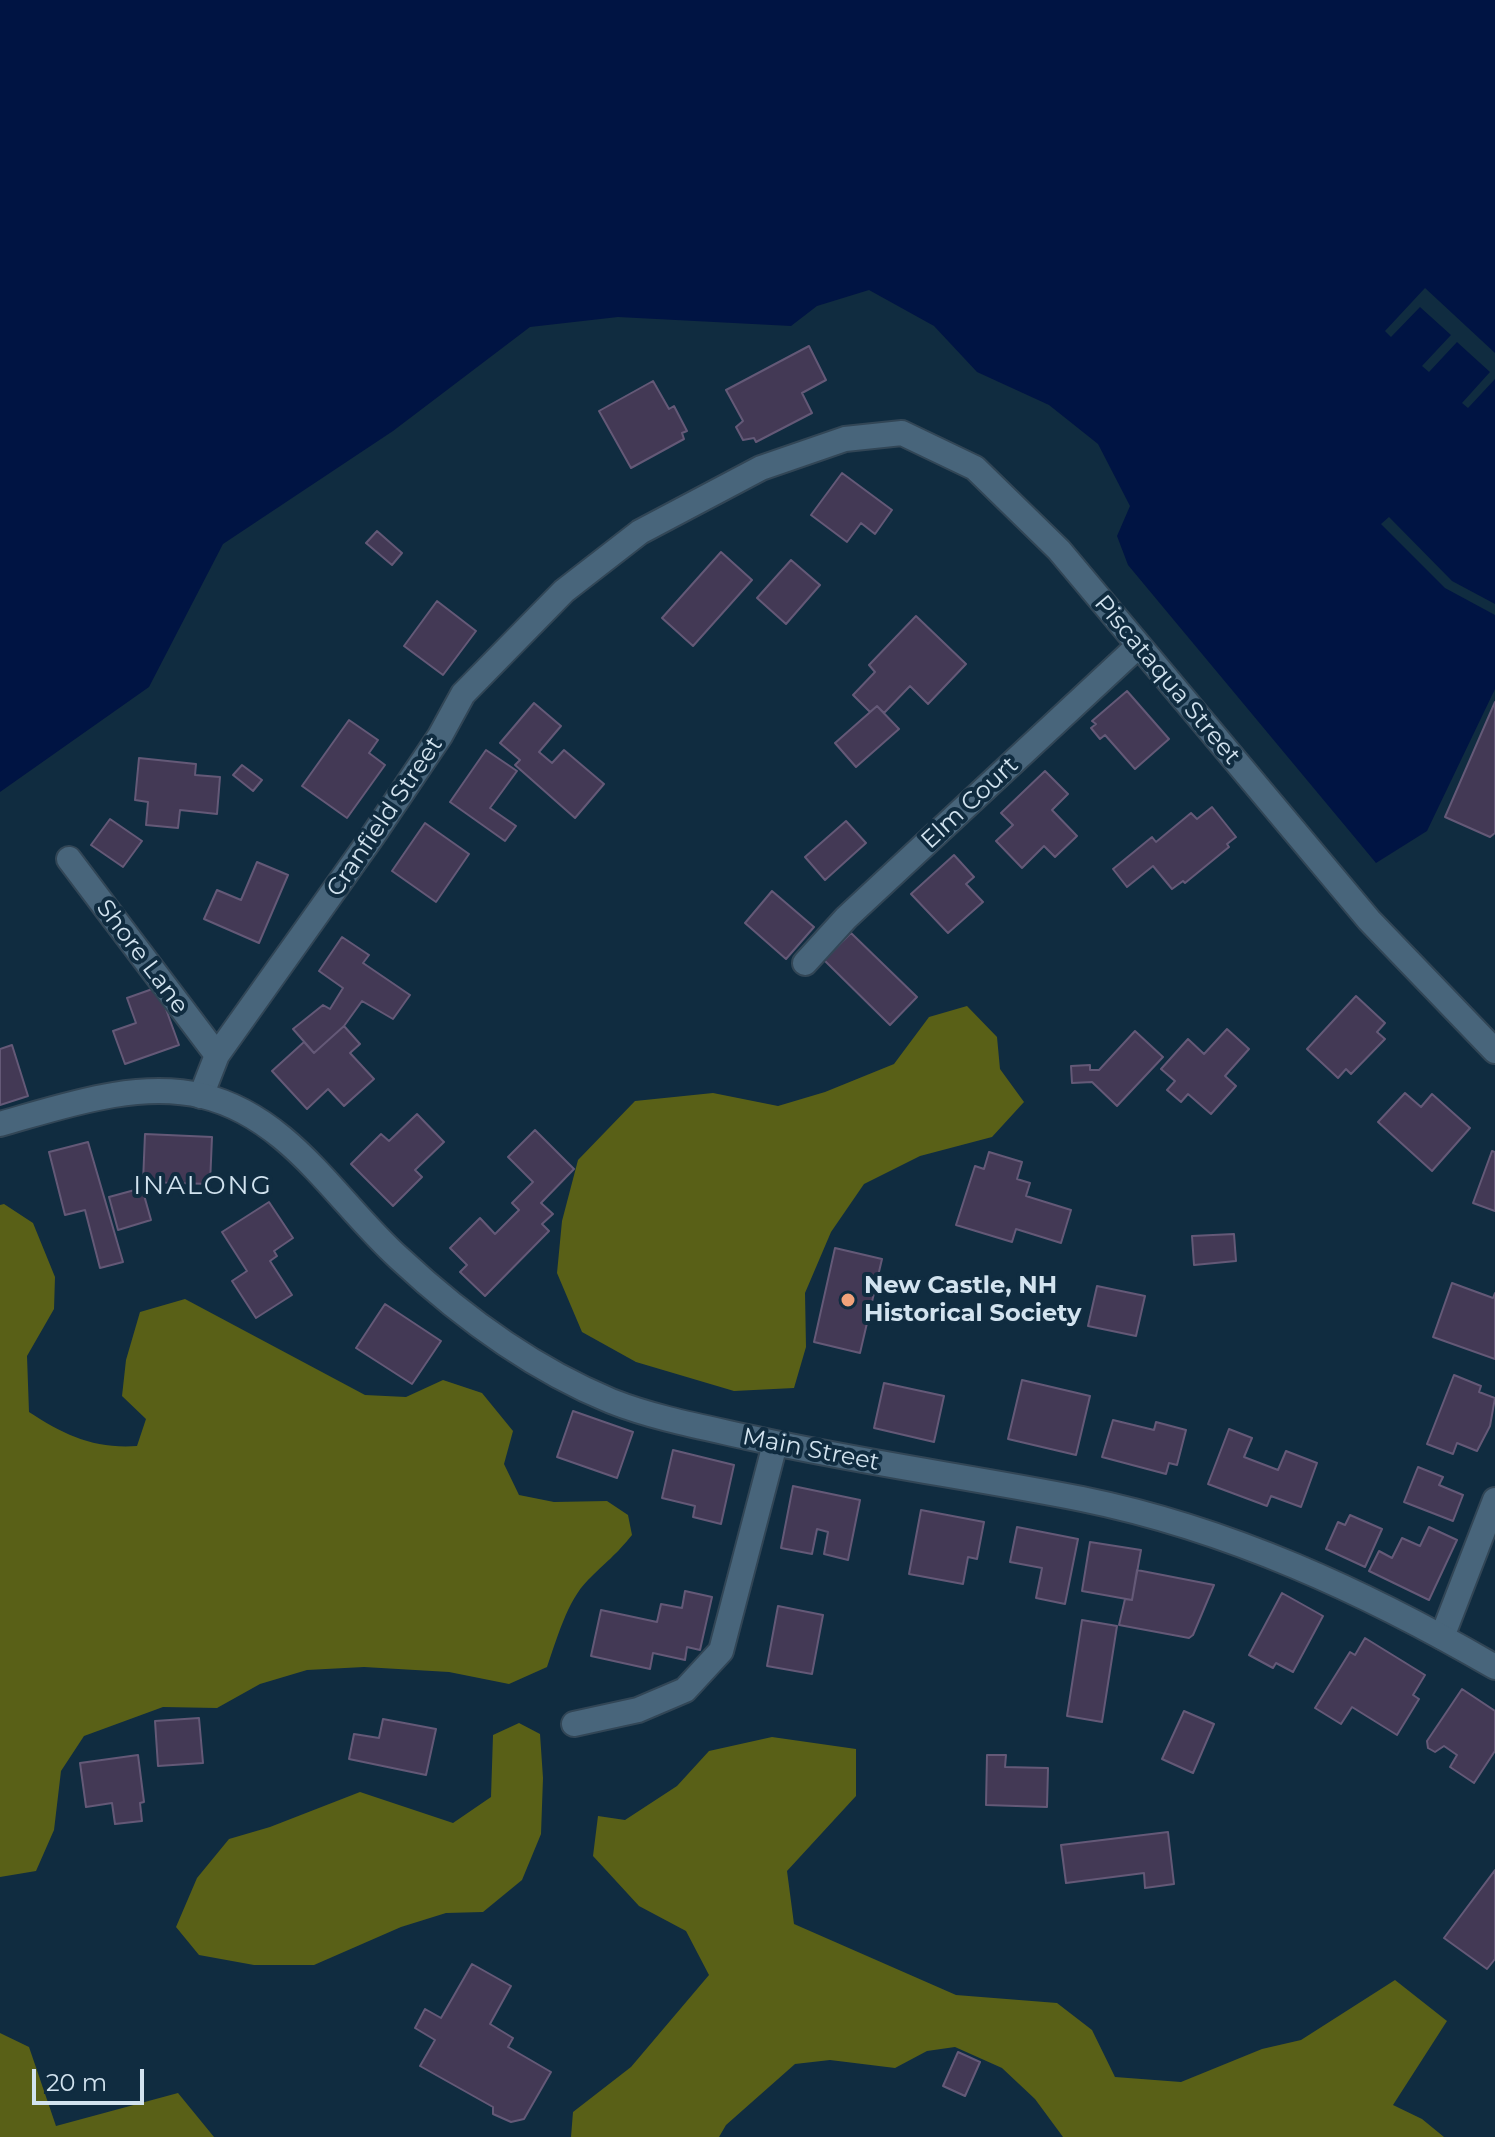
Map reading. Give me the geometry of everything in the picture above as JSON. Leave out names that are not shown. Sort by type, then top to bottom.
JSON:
[{"type":"street","name":"Piscataqua Street","points":[[777,462],[845,439],[902,433],[975,468],[1059,550],[1137,647],[1369,920],[1495,1051]]},
{"type":"street","name":"Cranfield Street","points":[[201,1096],[217,1055],[386,816],[463,694],[499,654],[564,591],[640,532],[777,462]]},
{"type":"street","name":"Elm Court","points":[[805,963],[846,918],[1137,647]]},
{"type":"street","name":"Shore Lane","points":[[69,859],[217,1055]]},
{"type":"street","points":[[0,1124],[102,1098],[146,1091],[201,1096]]},
{"type":"street","name":"Main Street","points":[[201,1096],[230,1105],[275,1131],[396,1256],[462,1314],[512,1348],[612,1401],[684,1423],[775,1444],[1082,1499],[1173,1521],[1274,1556],[1442,1637],[1495,1667]]},
{"type":"street","points":[[574,1724],[638,1710],[685,1690],[721,1651],[775,1444]]},
{"type":"street","points":[[1442,1637],[1495,1500]]},
{"type":"green space","points":[[967,1006],[997,1037],[1000,1069],[1024,1102],[992,1137],[920,1156],[864,1184],[831,1232],[805,1293],[806,1347],[794,1388],[734,1391],[636,1362],[582,1332],[557,1273],[562,1221],[578,1160],[635,1101],[713,1093],[778,1106],[825,1092],[894,1064],[929,1017]]},
{"type":"green space","points":[[4,1204],[33,1223],[55,1277],[54,1309],[27,1356],[29,1412],[55,1427],[93,1443],[137,1446],[146,1419],[122,1396],[126,1360],[140,1312],[185,1299],[365,1395],[406,1397],[443,1380],[482,1393],[513,1431],[504,1464],[519,1495],[554,1502],[607,1501],[628,1515],[632,1535],[574,1599],[547,1667],[509,1684],[449,1672],[364,1667],[307,1670],[260,1684],[217,1708],[163,1707],[84,1736],[61,1771],[54,1830],[36,1871],[0,1877],[0,1205]]},
{"type":"green space","points":[[519,1723],[540,1734],[543,1778],[541,1834],[522,1880],[483,1912],[446,1913],[401,1927],[314,1965],[254,1965],[199,1955],[176,1927],[197,1878],[229,1839],[270,1827],[360,1792],[453,1823],[491,1797],[493,1735]]},
{"type":"green space","points":[[772,1737],[856,1749],[856,1796],[787,1871],[794,1924],[956,1995],[1057,2003],[1092,2030],[1115,2077],[1181,2082],[1262,2049],[1301,2040],[1395,1980],[1447,2021],[1393,2105],[1422,2119],[1444,2137],[1063,2137],[1035,2099],[1002,2068],[955,2047],[927,2051],[895,2068],[830,2060],[795,2064],[726,2125],[719,2137],[571,2137],[573,2112],[631,2067],[709,1975],[686,1931],[639,1906],[593,1856],[598,1816],[625,1820],[677,1786],[709,1751]]},
{"type":"green space","points":[[0,2033],[29,2047],[56,2126],[178,2093],[214,2137],[0,2137]]},
{"type":"water","points":[[0,0],[1495,0],[1495,689],[1427,831],[1376,863],[1128,565],[1117,536],[1130,506],[1098,444],[1049,405],[977,372],[934,326],[869,290],[817,306],[791,326],[618,317],[530,327],[393,431],[223,544],[149,687],[0,792]]},
{"type":"pier","points":[[1425,288],[1495,353],[1495,379],[1468,408],[1462,403],[1490,372],[1457,342],[1429,372],[1422,366],[1451,335],[1420,307],[1391,337],[1385,331]]},
{"type":"pier","points":[[1389,517],[1452,581],[1495,604],[1495,615],[1445,588],[1381,524]]},
{"type":"building","points":[[809,346],[826,380],[802,393],[812,413],[756,442],[754,438],[743,440],[736,427],[743,421],[726,390]]},
{"type":"building","points":[[653,381],[669,409],[674,406],[687,431],[682,433],[684,439],[631,468],[599,411]]},
{"type":"building","points":[[842,473],[892,510],[875,534],[861,523],[847,542],[811,515]]},
{"type":"building","points":[[377,531],[402,553],[392,565],[366,543]]},
{"type":"building","points":[[721,552],[752,580],[693,646],[662,618]]},
{"type":"building","points":[[791,560],[820,585],[786,624],[757,598]]},
{"type":"building","points":[[437,601],[476,631],[443,675],[404,646]]},
{"type":"building","points":[[916,616],[966,664],[928,704],[910,686],[884,713],[877,706],[870,712],[853,695],[875,672],[869,665]]},
{"type":"building","points":[[1127,691],[1169,739],[1135,769],[1105,735],[1100,739],[1091,728],[1096,724],[1092,721]]},
{"type":"building","points":[[1495,702],[1495,833],[1490,837],[1445,817]]},
{"type":"building","points":[[534,703],[561,726],[539,752],[552,763],[564,750],[604,784],[575,818],[515,765],[520,760],[500,743]]},
{"type":"building","points":[[877,706],[899,729],[856,767],[835,743]]},
{"type":"building","points":[[349,720],[378,740],[369,753],[385,765],[347,818],[302,786]]},
{"type":"building","points":[[486,750],[517,771],[490,808],[516,826],[505,841],[450,802]]},
{"type":"building","points":[[139,758],[196,764],[195,775],[220,777],[217,814],[180,810],[178,828],[146,825],[148,802],[135,800]]},
{"type":"building","points":[[242,765],[262,780],[253,791],[233,775]]},
{"type":"building","points":[[1045,771],[1068,794],[1052,810],[1077,836],[1055,857],[1044,846],[1022,868],[996,841],[1013,825],[1001,813]]},
{"type":"building","points":[[1212,807],[1236,837],[1227,844],[1229,847],[1185,883],[1183,881],[1172,889],[1153,866],[1127,887],[1113,869],[1152,837],[1156,842],[1191,813],[1197,819]]},
{"type":"building","points":[[110,819],[142,841],[123,867],[91,845]]},
{"type":"building","points":[[846,821],[866,843],[825,880],[805,857]]},
{"type":"building","points":[[425,823],[469,854],[436,902],[392,871]]},
{"type":"building","points":[[954,855],[974,877],[966,884],[983,902],[948,933],[911,894]]},
{"type":"building","points":[[257,862],[288,875],[259,943],[204,919],[217,890],[241,900]]},
{"type":"building","points":[[772,891],[814,927],[786,959],[745,923]]},
{"type":"building","points":[[851,933],[917,997],[890,1025],[824,960]]},
{"type":"building","points":[[342,937],[369,955],[363,963],[410,995],[393,1019],[362,1001],[344,1026],[314,1053],[293,1029],[323,1005],[330,1009],[343,988],[319,971]]},
{"type":"building","points":[[158,987],[179,1045],[125,1064],[113,1031],[136,1023],[127,998]]},
{"type":"building","points":[[1356,996],[1385,1023],[1377,1032],[1385,1039],[1351,1074],[1346,1069],[1338,1078],[1307,1049]]},
{"type":"building","points":[[344,1026],[360,1044],[350,1053],[374,1079],[344,1106],[328,1089],[307,1109],[272,1071],[304,1042],[314,1053]]},
{"type":"building","points":[[1227,1029],[1249,1049],[1225,1076],[1236,1086],[1211,1114],[1188,1094],[1181,1102],[1167,1090],[1175,1081],[1161,1069],[1188,1039],[1204,1054]]},
{"type":"building","points":[[1135,1031],[1163,1057],[1117,1106],[1092,1082],[1072,1083],[1071,1066],[1090,1065],[1090,1070],[1099,1070]]},
{"type":"building","points":[[12,1045],[28,1096],[0,1105],[0,1049]]},
{"type":"building","points":[[1405,1093],[1421,1107],[1432,1094],[1470,1128],[1432,1171],[1378,1122]]},
{"type":"building","points":[[417,1114],[444,1142],[415,1170],[422,1177],[393,1206],[351,1164],[381,1134],[389,1141]]},
{"type":"building","points":[[535,1130],[574,1169],[541,1203],[553,1214],[542,1224],[549,1231],[485,1296],[460,1272],[467,1265],[450,1248],[480,1218],[495,1234],[519,1210],[512,1203],[533,1182],[508,1157]]},
{"type":"building","points":[[145,1134],[212,1137],[210,1184],[143,1182]]},
{"type":"building","points":[[88,1142],[123,1262],[100,1268],[85,1210],[65,1215],[49,1152]]},
{"type":"building","points":[[1492,1151],[1495,1152],[1495,1211],[1473,1203]]},
{"type":"building","points":[[989,1152],[1022,1162],[1017,1179],[1030,1183],[1026,1196],[1071,1210],[1061,1243],[1016,1229],[1012,1242],[956,1225],[975,1166],[984,1169]]},
{"type":"building","points":[[142,1188],[151,1220],[118,1230],[109,1197]]},
{"type":"building","points":[[269,1202],[293,1238],[274,1251],[277,1256],[270,1261],[292,1295],[256,1318],[232,1281],[247,1271],[222,1232]]},
{"type":"building","points":[[1234,1234],[1236,1261],[1194,1265],[1192,1236]]},
{"type":"building","name":"New Castle, NH Historical Society","points":[[835,1248],[882,1259],[860,1353],[814,1342]]},
{"type":"building","points":[[1452,1283],[1493,1298],[1495,1293],[1495,1359],[1433,1337]]},
{"type":"building","points":[[1097,1286],[1145,1296],[1136,1336],[1088,1326]]},
{"type":"building","points":[[385,1304],[441,1341],[412,1384],[356,1348]]},
{"type":"building","points":[[1454,1375],[1481,1386],[1479,1392],[1495,1398],[1490,1426],[1477,1451],[1457,1443],[1453,1454],[1427,1444]]},
{"type":"building","points":[[1022,1380],[1090,1396],[1076,1455],[1008,1439]]},
{"type":"building","points":[[884,1383],[944,1396],[934,1442],[874,1428]]},
{"type":"building","points":[[573,1411],[633,1432],[617,1478],[557,1457]]},
{"type":"building","points":[[1113,1420],[1154,1430],[1156,1422],[1186,1430],[1177,1465],[1169,1463],[1166,1474],[1102,1457]]},
{"type":"building","points":[[1229,1429],[1252,1438],[1244,1457],[1278,1470],[1286,1451],[1317,1463],[1301,1507],[1271,1496],[1267,1506],[1208,1484]]},
{"type":"building","points":[[673,1450],[734,1465],[721,1524],[693,1517],[695,1506],[662,1498]]},
{"type":"building","points":[[1418,1467],[1443,1477],[1439,1485],[1463,1495],[1453,1521],[1404,1502]]},
{"type":"building","points":[[793,1486],[860,1500],[848,1560],[824,1554],[828,1532],[817,1529],[812,1554],[781,1548]]},
{"type":"building","points":[[921,1510],[984,1522],[977,1559],[968,1557],[963,1584],[909,1574]]},
{"type":"building","points":[[1350,1515],[1382,1529],[1365,1567],[1326,1549],[1338,1522],[1345,1525]]},
{"type":"building","points":[[1017,1527],[1078,1539],[1065,1604],[1036,1598],[1042,1568],[1010,1562]]},
{"type":"building","points":[[1429,1527],[1457,1540],[1429,1600],[1369,1571],[1379,1551],[1392,1558],[1402,1538],[1420,1546]]},
{"type":"building","points":[[1090,1542],[1141,1550],[1132,1600],[1082,1591]]},
{"type":"building","points":[[1137,1570],[1214,1585],[1193,1635],[1189,1638],[1119,1625],[1125,1599],[1132,1600]]},
{"type":"building","points":[[685,1591],[712,1597],[700,1650],[687,1647],[685,1660],[653,1653],[650,1669],[591,1656],[601,1610],[657,1622],[661,1604],[682,1608]]},
{"type":"building","points":[[1282,1593],[1323,1616],[1293,1672],[1276,1663],[1273,1668],[1249,1655]]},
{"type":"building","points":[[778,1606],[823,1615],[812,1674],[767,1666]]},
{"type":"building","points":[[1082,1620],[1117,1626],[1102,1722],[1067,1716]]},
{"type":"building","points":[[1365,1638],[1425,1675],[1413,1695],[1419,1699],[1397,1735],[1352,1707],[1341,1724],[1315,1708],[1350,1652],[1355,1655]]},
{"type":"building","points":[[1462,1689],[1495,1711],[1495,1751],[1474,1783],[1450,1767],[1457,1755],[1444,1746],[1435,1752],[1428,1748],[1427,1741]]},
{"type":"building","points":[[1184,1711],[1214,1724],[1193,1773],[1162,1759]]},
{"type":"building","points":[[199,1718],[203,1763],[158,1766],[155,1721]]},
{"type":"building","points":[[383,1719],[436,1729],[426,1775],[349,1759],[354,1734],[379,1738]]},
{"type":"building","points":[[138,1755],[144,1802],[140,1803],[142,1821],[115,1824],[112,1803],[86,1807],[80,1763]]},
{"type":"building","points":[[987,1755],[1006,1755],[1005,1767],[1048,1768],[1047,1807],[986,1805]]},
{"type":"building","points":[[1168,1832],[1174,1884],[1145,1888],[1144,1873],[1066,1883],[1061,1845]]},
{"type":"building","points":[[1495,1870],[1495,1959],[1487,1969],[1444,1938]]},
{"type":"building","points":[[472,1964],[511,1986],[490,2024],[513,2038],[508,2047],[551,2072],[524,2119],[511,2122],[493,2114],[493,2107],[420,2066],[435,2040],[415,2028],[425,2009],[441,2018]]},
{"type":"building","points":[[958,2052],[980,2062],[965,2096],[943,2086]]},
{"type":"place","name":"New Castle, NH Historical Society","points":[[848,1300]]},
{"type":"district","name":"INALONG","points":[[203,1186]]}]
